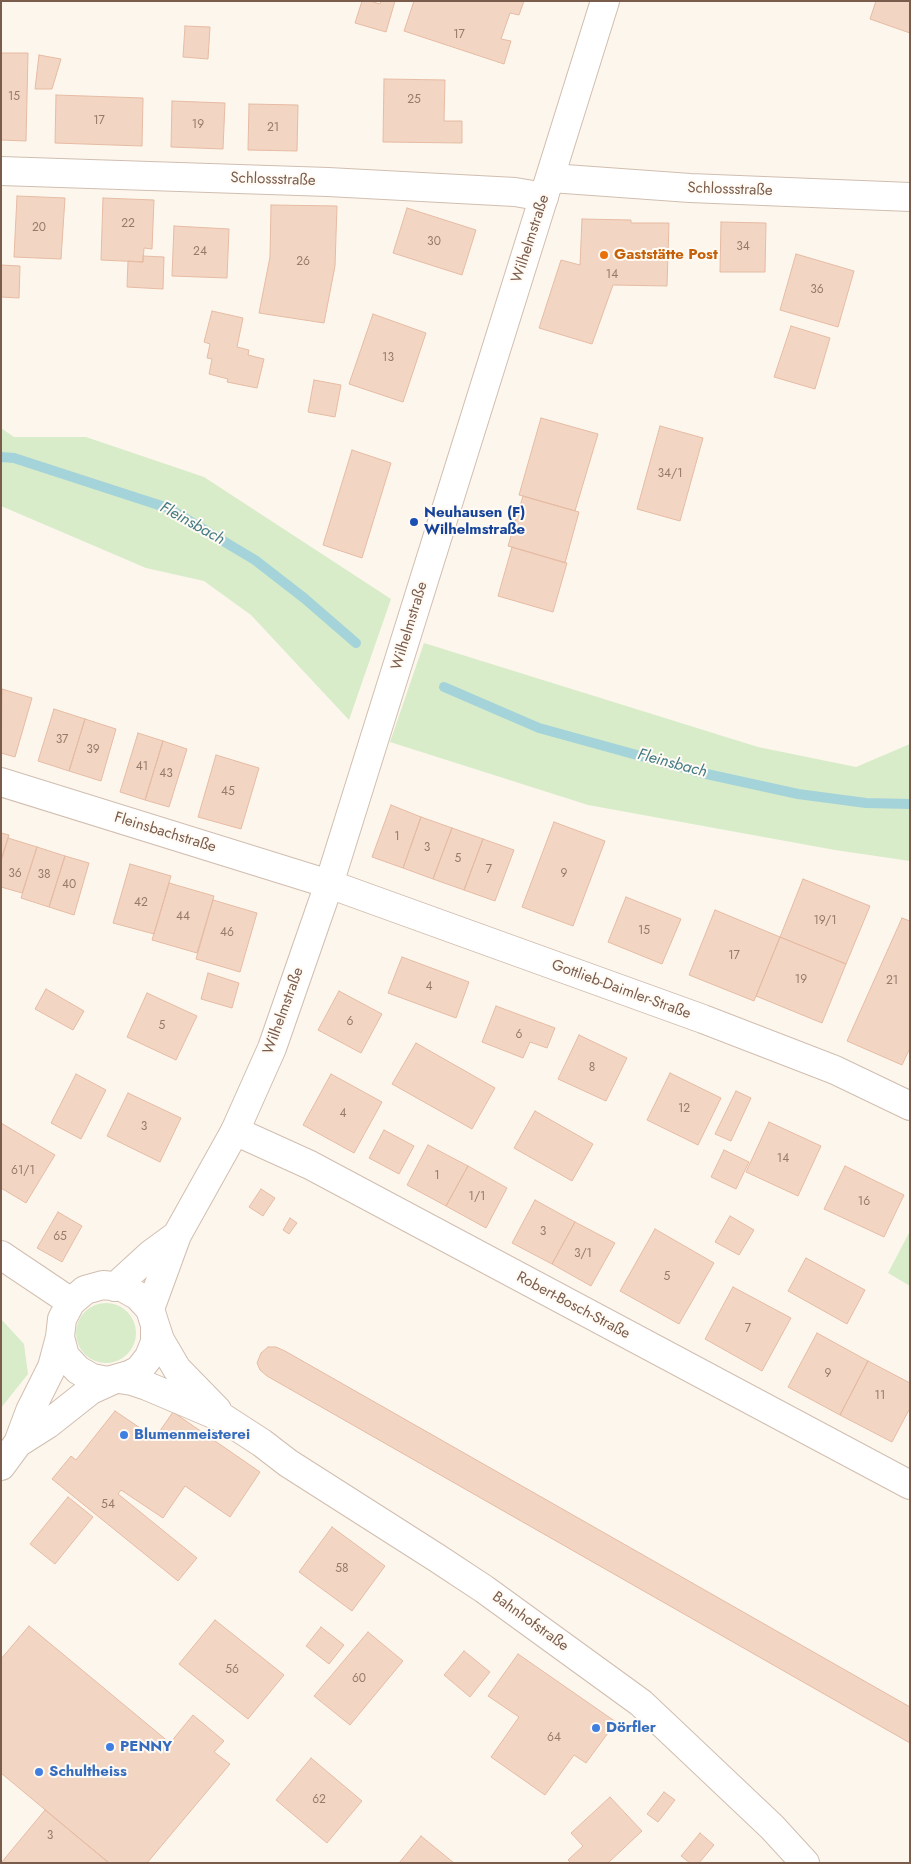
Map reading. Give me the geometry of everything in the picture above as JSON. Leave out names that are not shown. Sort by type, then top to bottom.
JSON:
[{"type":"street","name":"Wilhelmstraße","points":[[152,1317],[177,1235],[236,1131],[272,1048],[329,884],[604,1]]},
{"type":"street","name":"Schlossstraße","points":[[1,171],[328,182],[515,192],[547,188],[690,188],[910,197]]},
{"type":"street","name":"Fleinsbachstraße","points":[[1,782],[329,884]]},
{"type":"street","name":"Gottlieb-Daimler-Straße","points":[[329,884],[703,1019],[836,1070],[910,1106]]},
{"type":"street","name":"Robert-Bosch-Straße","points":[[236,1131],[310,1165],[910,1484]]},
{"type":"street","name":"Wilhelmstraße","points":[[115,1286],[151,1254],[177,1235]]},
{"type":"street","points":[[1,1255],[71,1302],[62,1319],[60,1337],[52,1367],[30,1411],[18,1443],[1,1466]]},
{"type":"street","name":"Bahnhofstraße","points":[[71,1302],[85,1290],[103,1285],[122,1287],[138,1296],[152,1317],[160,1340],[177,1369],[225,1419]]},
{"type":"street","points":[[18,1443],[48,1424],[91,1390],[116,1379],[124,1378],[139,1370],[149,1358],[155,1342],[152,1317]]},
{"type":"street","name":"Bahnhofstraße","points":[[60,1337],[66,1356],[78,1370],[92,1378],[108,1381],[116,1379],[132,1381],[225,1419],[262,1443],[288,1463],[468,1579],[641,1703],[772,1827],[805,1863]]},
{"type":"green space","points":[[1,428],[14,437],[86,437],[204,477],[391,599],[349,720],[251,615],[204,581],[146,568],[1,506]]},
{"type":"green space","points":[[424,643],[758,747],[856,767],[910,744],[910,861],[835,850],[588,805],[390,742]]},
{"type":"green space","points":[[910,1231],[910,1286],[888,1273]]},
{"type":"green space","points":[[106,1303],[122,1308],[127,1312],[131,1317],[136,1333],[131,1349],[127,1354],[122,1358],[106,1363],[90,1358],[85,1354],[81,1349],[76,1333],[81,1317],[85,1312],[90,1308]]},
{"type":"green space","points":[[1,1319],[24,1344],[28,1374],[1,1408]]},
{"type":"building","points":[[362,1],[380,4],[381,1],[395,1],[386,32],[355,23]]},
{"type":"building","points":[[414,1],[524,1],[519,15],[510,13],[501,39],[511,41],[504,64],[404,31]]},
{"type":"building","points":[[876,1],[910,1],[910,33],[870,19]]},
{"type":"building","points":[[185,26],[210,27],[208,59],[183,57]]},
{"type":"building","points":[[1,53],[28,53],[26,141],[1,140]]},
{"type":"building","points":[[39,55],[61,59],[52,89],[35,89]]},
{"type":"building","points":[[384,79],[445,80],[444,121],[462,121],[462,143],[383,142]]},
{"type":"building","points":[[56,95],[143,98],[142,146],[55,143]]},
{"type":"building","points":[[172,101],[225,103],[223,149],[171,147]]},
{"type":"building","points":[[249,104],[298,105],[297,151],[248,150]]},
{"type":"building","points":[[17,196],[65,198],[61,259],[14,257]]},
{"type":"building","points":[[103,198],[154,200],[152,249],[144,248],[143,262],[101,260]]},
{"type":"building","points":[[271,205],[337,206],[335,266],[324,323],[259,313],[270,257]]},
{"type":"building","points":[[407,208],[476,230],[462,275],[393,253]]},
{"type":"building","points":[[582,219],[631,220],[631,223],[669,223],[667,286],[613,285],[592,344],[539,328],[561,260],[580,265]]},
{"type":"building","points":[[721,222],[766,223],[765,272],[720,272]]},
{"type":"building","points":[[174,226],[229,229],[227,278],[172,276]]},
{"type":"building","points":[[796,254],[854,271],[838,327],[780,310]]},
{"type":"building","points":[[143,256],[164,257],[163,289],[127,287],[128,261],[143,262]]},
{"type":"building","points":[[1,265],[20,266],[19,298],[1,297]]},
{"type":"building","points":[[212,311],[243,318],[237,347],[249,350],[248,355],[264,359],[257,388],[227,382],[228,379],[209,374],[212,359],[207,358],[210,344],[204,342]]},
{"type":"building","points":[[373,314],[426,333],[403,402],[349,384]]},
{"type":"building","points":[[791,326],[830,338],[815,389],[774,377]]},
{"type":"building","points":[[314,380],[341,385],[335,417],[308,412]]},
{"type":"building","points":[[541,418],[598,434],[575,511],[519,495]]},
{"type":"building","points":[[660,426],[703,438],[680,521],[637,509]]},
{"type":"building","points":[[352,450],[391,463],[362,558],[323,545]]},
{"type":"building","points":[[523,496],[579,512],[565,563],[508,546]]},
{"type":"building","points":[[512,547],[567,563],[553,612],[498,596]]},
{"type":"building","points":[[2,689],[32,698],[15,757],[1,753]]},
{"type":"building","points":[[54,709],[85,719],[69,771],[38,761]]},
{"type":"building","points":[[85,719],[116,729],[101,781],[69,771]]},
{"type":"building","points":[[138,733],[163,741],[145,800],[120,792]]},
{"type":"building","points":[[163,741],[187,749],[169,807],[145,800]]},
{"type":"building","points":[[216,755],[259,768],[241,829],[198,817]]},
{"type":"building","points":[[391,805],[421,817],[403,868],[372,857]]},
{"type":"building","points":[[421,817],[452,828],[433,879],[403,868]]},
{"type":"building","points":[[554,822],[605,841],[573,926],[522,907]]},
{"type":"building","points":[[452,828],[483,839],[464,890],[433,879]]},
{"type":"building","points":[[1,833],[9,835],[1,860]]},
{"type":"building","points":[[8,838],[37,847],[22,893],[1,887],[1,861]]},
{"type":"building","points":[[483,839],[514,850],[495,901],[464,890]]},
{"type":"building","points":[[37,847],[65,856],[49,907],[21,898]]},
{"type":"building","points":[[65,856],[89,863],[74,915],[49,907]]},
{"type":"building","points":[[130,864],[171,876],[154,934],[113,923]]},
{"type":"building","points":[[803,879],[870,906],[846,964],[780,937]]},
{"type":"building","points":[[169,883],[214,896],[197,953],[152,940]]},
{"type":"building","points":[[626,897],[681,919],[662,964],[608,942]]},
{"type":"building","points":[[213,900],[257,913],[240,972],[196,959]]},
{"type":"building","points":[[715,910],[780,937],[754,1001],[689,975]]},
{"type":"building","points":[[902,918],[910,921],[910,1048],[902,1065],[847,1041]]},
{"type":"building","points":[[780,937],[846,964],[822,1023],[756,996]]},
{"type":"building","points":[[402,957],[469,982],[456,1018],[388,993]]},
{"type":"building","points":[[208,973],[239,983],[232,1008],[201,999]]},
{"type":"building","points":[[46,989],[84,1011],[73,1030],[35,1009]]},
{"type":"building","points":[[339,991],[382,1014],[361,1053],[318,1030]]},
{"type":"building","points":[[147,993],[197,1016],[176,1060],[127,1037]]},
{"type":"building","points":[[496,1006],[555,1028],[547,1048],[530,1042],[523,1058],[482,1042]]},
{"type":"building","points":[[579,1035],[627,1058],[606,1101],[558,1079]]},
{"type":"building","points":[[416,1043],[495,1088],[472,1129],[392,1084]]},
{"type":"building","points":[[670,1073],[721,1098],[698,1145],[647,1120]]},
{"type":"building","points":[[76,1074],[106,1090],[81,1139],[51,1123]]},
{"type":"building","points":[[331,1074],[382,1102],[354,1153],[303,1125]]},
{"type":"building","points":[[736,1091],[751,1098],[731,1141],[715,1134]]},
{"type":"building","points":[[128,1093],[181,1118],[160,1162],[107,1136]]},
{"type":"building","points":[[535,1111],[593,1144],[572,1181],[514,1148]]},
{"type":"building","points":[[769,1122],[821,1146],[798,1196],[746,1172]]},
{"type":"building","points":[[1,1123],[55,1155],[26,1203],[1,1188]]},
{"type":"building","points":[[384,1130],[414,1146],[399,1174],[369,1158]]},
{"type":"building","points":[[428,1145],[468,1166],[446,1206],[407,1185]]},
{"type":"building","points":[[724,1150],[749,1162],[736,1189],[711,1177]]},
{"type":"building","points":[[468,1166],[507,1188],[486,1228],[446,1206]]},
{"type":"building","points":[[845,1166],[904,1195],[884,1237],[824,1209]]},
{"type":"building","points":[[261,1189],[275,1198],[263,1216],[249,1207]]},
{"type":"building","points":[[535,1200],[575,1222],[552,1264],[512,1243]]},
{"type":"building","points":[[58,1212],[82,1226],[62,1262],[37,1248]]},
{"type":"building","points":[[730,1216],[754,1230],[739,1255],[715,1242]]},
{"type":"building","points":[[290,1218],[297,1223],[289,1234],[283,1230]]},
{"type":"building","points":[[575,1222],[615,1243],[591,1286],[552,1264]]},
{"type":"building","points":[[655,1229],[714,1263],[679,1324],[620,1291]]},
{"type":"building","points":[[806,1258],[865,1290],[847,1324],[788,1291]]},
{"type":"building","points":[[733,1287],[791,1318],[762,1371],[705,1339]]},
{"type":"building","points":[[817,1333],[868,1361],[840,1415],[788,1387]]},
{"type":"building","points":[[268,1347],[276,1347],[285,1351],[910,1707],[910,1743],[267,1376],[260,1370],[257,1363],[261,1353]]},
{"type":"building","points":[[868,1361],[910,1383],[910,1408],[892,1442],[840,1415]]},
{"type":"building","points":[[115,1411],[155,1438],[173,1412],[260,1472],[230,1517],[185,1486],[163,1518],[121,1490],[118,1494],[197,1558],[178,1581],[52,1479],[71,1456],[76,1460]]},
{"type":"building","points":[[68,1497],[93,1517],[55,1564],[30,1544]]},
{"type":"building","points":[[332,1527],[385,1566],[352,1611],[299,1572]]},
{"type":"building","points":[[215,1620],[284,1675],[248,1719],[179,1664]]},
{"type":"building","name":"PENNY","points":[[29,1626],[170,1743],[193,1715],[224,1741],[214,1752],[230,1764],[147,1863],[109,1863],[1,1773],[1,1659]]},
{"type":"building","points":[[321,1627],[344,1645],[329,1664],[306,1646]]},
{"type":"building","points":[[368,1632],[403,1661],[350,1725],[314,1696]]},
{"type":"building","points":[[464,1651],[490,1672],[470,1697],[444,1675]]},
{"type":"building","points":[[518,1654],[616,1722],[586,1763],[574,1755],[545,1795],[491,1757],[519,1717],[488,1696]]},
{"type":"building","points":[[311,1758],[362,1801],[327,1843],[276,1800]]},
{"type":"building","points":[[664,1792],[675,1800],[658,1822],[647,1814]]},
{"type":"building","points":[[610,1797],[642,1831],[608,1863],[571,1863],[568,1860],[583,1846],[571,1833]]},
{"type":"building","points":[[45,1810],[109,1863],[1,1863]]},
{"type":"building","points":[[700,1833],[714,1845],[699,1863],[690,1863],[681,1856]]},
{"type":"building","points":[[421,1836],[454,1863],[399,1863]]},
{"type":"waterway","name":"Fleinsbach","points":[[1,457],[14,458],[168,508],[255,560],[304,598],[356,643]]},
{"type":"waterway","name":"Fleinsbach","points":[[444,687],[539,728],[702,773],[798,794],[866,803],[910,804]]},
{"type":"place","name":"Gaststätte Post","points":[[604,255]]},
{"type":"place","name":"Neuhausen (F) Wilhelmstraße","points":[[414,522]]},
{"type":"place","name":"Blumenmeisterei","points":[[124,1435]]},
{"type":"place","name":"Dörfler","points":[[596,1728]]},
{"type":"place","name":"PENNY","points":[[110,1747]]},
{"type":"place","name":"Schultheiss","points":[[39,1772]]}]
